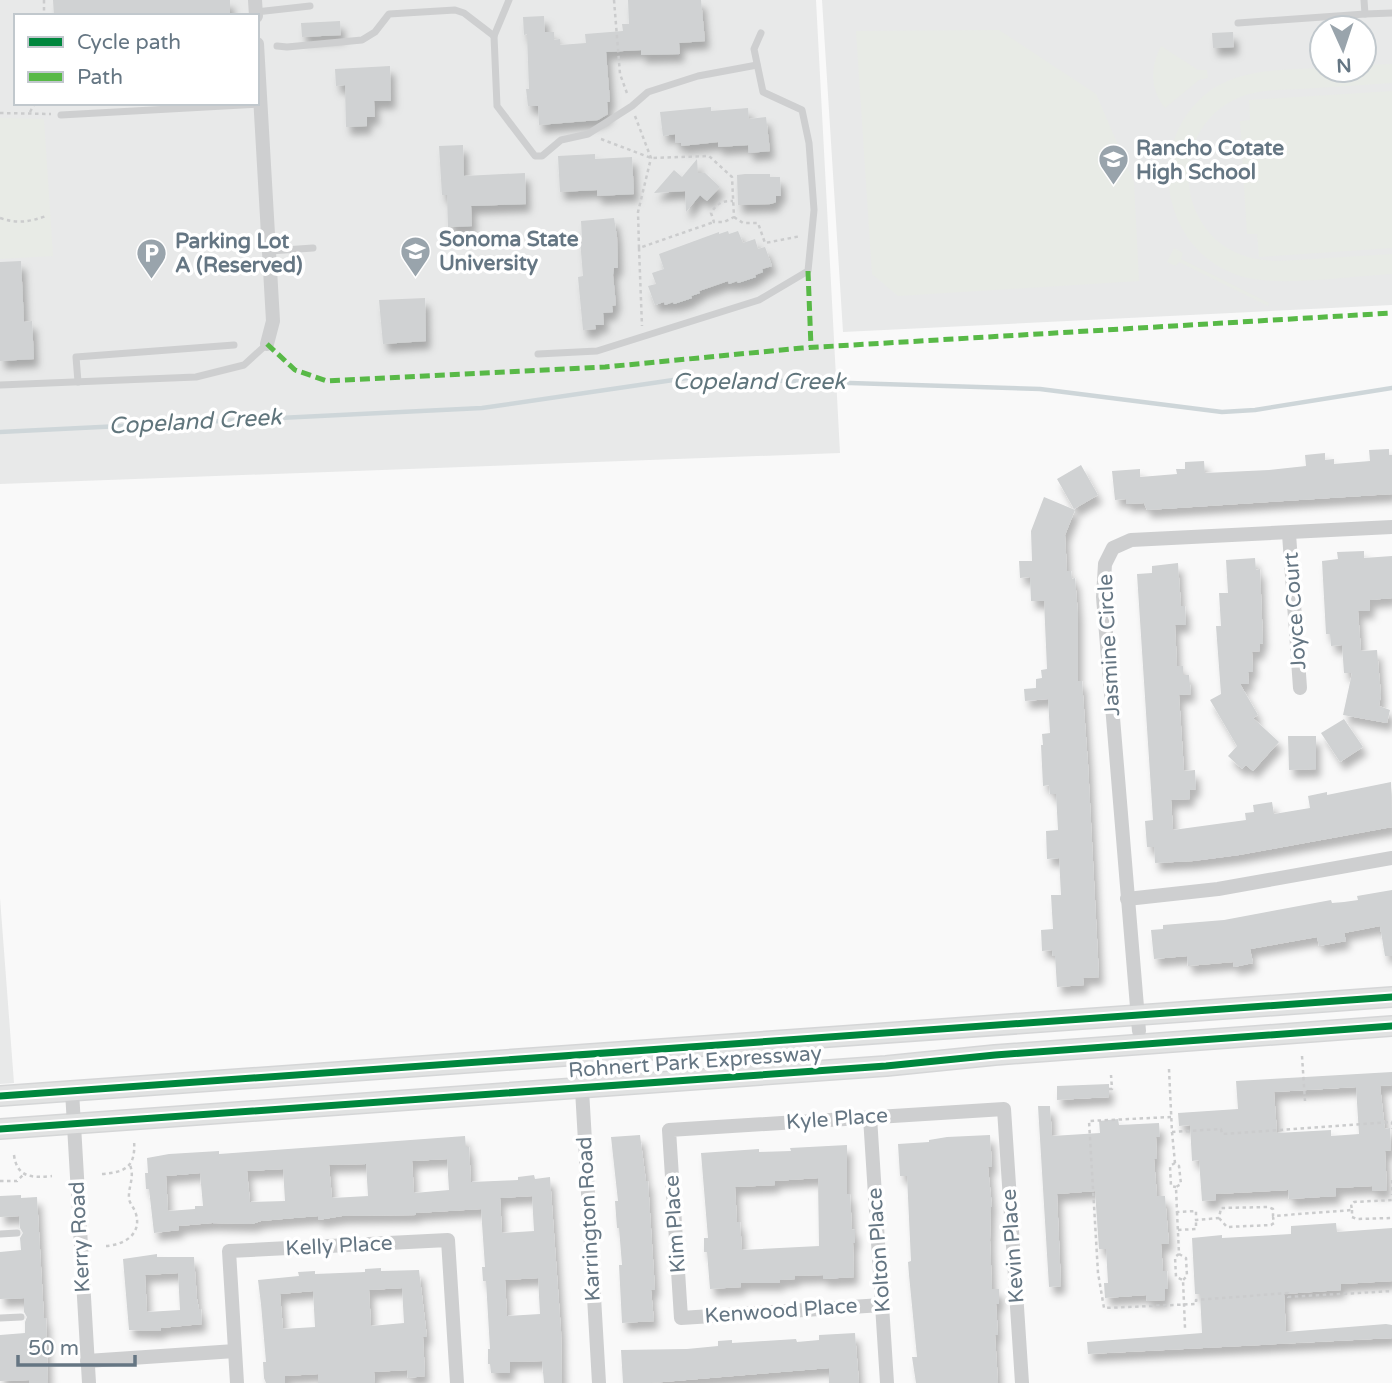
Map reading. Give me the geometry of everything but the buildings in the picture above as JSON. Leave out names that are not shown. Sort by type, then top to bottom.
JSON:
[{"type":"main road","name":"Rohnert Park Expressway","points":[[0,1096],[580,1055],[1138,1023],[1392,998]]},
{"type":"main road","name":"Rohnert Park Expressway","points":[[0,1129],[1392,1026]]},
{"type":"street","points":[[259,84],[273,321],[267,344]]},
{"type":"street","name":"Jasmine Circle","points":[[1138,1023],[1103,597],[1105,564],[1113,548],[1131,540],[1392,527]]},
{"type":"street","name":"Joyce Court","points":[[1289,534],[1300,688]]},
{"type":"street","points":[[1127,899],[1218,889],[1392,858]]},
{"type":"street","name":"Karrington Road","points":[[580,1055],[599,1383]]},
{"type":"street","name":"Kerry Road","points":[[72,1091],[89,1383]]},
{"type":"street","name":"Kyle Place","points":[[668,1130],[1004,1109]]},
{"type":"street","name":"Kevin Place","points":[[1004,1109],[1022,1383]]},
{"type":"street","name":"Kolton Place","points":[[870,1117],[887,1383]]},
{"type":"street","name":"Kim Place","points":[[668,1130],[681,1318]]},
{"type":"street","name":"Kelly Place","points":[[235,1351],[229,1251],[448,1240],[457,1383]]},
{"type":"street","name":"Kenwood Place","points":[[681,1318],[882,1305]]},
{"type":"street","points":[[87,1361],[235,1351],[237,1383]]},
{"type":"lane","points":[[509,0],[495,36],[497,106],[535,156],[542,156],[561,140],[588,134],[632,106],[648,92],[698,76],[757,65]]},
{"type":"lane","points":[[1364,0],[1365,14],[1392,13]]},
{"type":"lane","points":[[256,9],[310,6]]},
{"type":"lane","points":[[277,46],[362,40],[375,32],[389,14],[455,10],[464,13],[495,36]]},
{"type":"lane","points":[[1238,23],[1308,18]]},
{"type":"lane","points":[[538,354],[597,351],[759,300],[808,271],[814,209],[809,143],[802,110],[763,92],[754,49],[761,33]]},
{"type":"lane","points":[[61,115],[242,105]]},
{"type":"lane","points":[[269,251],[313,248]]},
{"type":"lane","points":[[0,384],[196,377],[244,365],[267,344]]},
{"type":"lane","points":[[78,382],[76,357],[234,345]]},
{"type":"lane","points":[[0,1234],[17,1233]]},
{"type":"lane","points":[[0,1318],[21,1317]]},
{"type":"path","points":[[614,0],[620,74],[651,159],[638,212],[642,323],[645,336]]},
{"type":"path","points":[[29,114],[34,105]]},
{"type":"path","points":[[0,113],[61,115]]},
{"type":"path","points":[[588,134],[651,159],[709,156],[732,177],[734,217]]},
{"type":"path","points":[[714,222],[711,213],[715,205],[733,201]]},
{"type":"path","points":[[0,218],[14,223],[46,216]]},
{"type":"path","points":[[734,217],[743,223],[758,223],[765,243],[811,234]]},
{"type":"path","points":[[639,248],[734,217]]},
{"type":"path","points":[[1303,1056],[1305,1101]]},
{"type":"path","points":[[1169,1069],[1175,1163],[1179,1166],[1181,1184],[1176,1187]]},
{"type":"path","points":[[1109,1089],[1112,1089],[1111,1075]]},
{"type":"path","points":[[1171,1118],[1089,1121],[1098,1273],[1104,1308],[1196,1304],[1196,1300],[1288,1293],[1288,1297],[1392,1291]]},
{"type":"path","points":[[1172,1132],[1221,1129],[1222,1134],[1392,1122],[1392,1129]]},
{"type":"path","points":[[102,1174],[120,1172],[130,1165],[134,1155],[134,1140]]},
{"type":"path","points":[[14,1155],[17,1167],[23,1175],[36,1178],[51,1176]]},
{"type":"path","points":[[1175,1163],[1170,1166],[1171,1186],[1176,1187]]},
{"type":"path","points":[[106,1246],[128,1240],[135,1230],[136,1214],[130,1200],[133,1175],[130,1165]]},
{"type":"path","points":[[0,1181],[17,1181],[23,1175]]},
{"type":"path","points":[[1392,1180],[1392,1195]]},
{"type":"path","points":[[1176,1187],[1179,1254],[1175,1257],[1176,1277],[1183,1280]]},
{"type":"path","points":[[1392,1200],[1351,1204],[1352,1217],[1357,1219],[1392,1218]]},
{"type":"path","points":[[1268,1207],[1273,1209],[1273,1216],[1274,1223],[1271,1226],[1227,1227],[1219,1218],[1221,1208],[1268,1207]]},
{"type":"path","points":[[1273,1216],[1352,1210]]},
{"type":"path","points":[[1177,1212],[1195,1211],[1196,1220],[1196,1229],[1178,1230]]},
{"type":"path","points":[[1196,1220],[1219,1218]]},
{"type":"path","points":[[1179,1254],[1186,1258],[1187,1276],[1183,1280],[1185,1328]]},
{"type":"shaded area","name":"Sonoma State University","points":[[0,0],[816,0],[840,453],[0,484]]},
{"type":"shaded area","name":"Rancho Cotate High School","points":[[822,0],[1392,0],[1392,305],[843,332]]},
{"type":"shaded area","points":[[999,30],[1096,94],[1134,182],[1139,281],[898,296],[872,274],[856,31]]},
{"type":"shaded area","points":[[1161,46],[1198,70],[1207,70],[1208,78],[1199,80],[1165,108],[1156,93],[1153,78]]},
{"type":"shaded area","points":[[1378,64],[1392,64],[1392,83],[1378,84]]},
{"type":"shaded area","points":[[1308,69],[1308,84],[1374,84],[1269,90],[1238,98],[1215,113],[1199,133],[1190,156],[1189,181],[1194,206],[1205,228],[1223,245],[1248,257],[1264,260],[1392,254],[1392,274],[1296,281],[1259,280],[1244,277],[1215,264],[1193,245],[1178,220],[1170,192],[1169,163],[1176,135],[1191,109],[1214,88],[1226,81],[1266,71]]},
{"type":"shaded area","points":[[1392,91],[1392,248],[1259,257],[1257,234],[1247,234],[1240,121],[1250,120],[1249,100]]},
{"type":"shaded area","points":[[0,118],[44,119],[53,256],[0,259]]},
{"type":"shaded area","points":[[1174,248],[1183,253],[1181,259],[1269,303],[1268,306],[1179,262],[1176,266],[1167,262]]},
{"type":"shaded area","points":[[0,898],[14,1083],[0,1084]]},
{"type":"waterway","name":"Copeland Creek","points":[[0,432],[482,408],[687,378],[1040,389],[1222,412],[1255,410],[1392,388]]},
{"type":"marked path","points":[[808,271],[811,347]]},
{"type":"marked path","points":[[267,344],[295,370],[327,381],[605,367],[802,348],[1392,313]]},
{"type":"cycle path","points":[[0,1096],[1392,997]]},
{"type":"cycle path","points":[[0,1129],[886,1066],[995,1055],[1392,1026]]},
{"type":"place","name":"Rancho Cotate High School","points":[[1113,187]]},
{"type":"place","name":"Sonoma State University","points":[[416,278]]},
{"type":"place","name":"Parking Lot A (Reserved)","points":[[152,280]]}]
